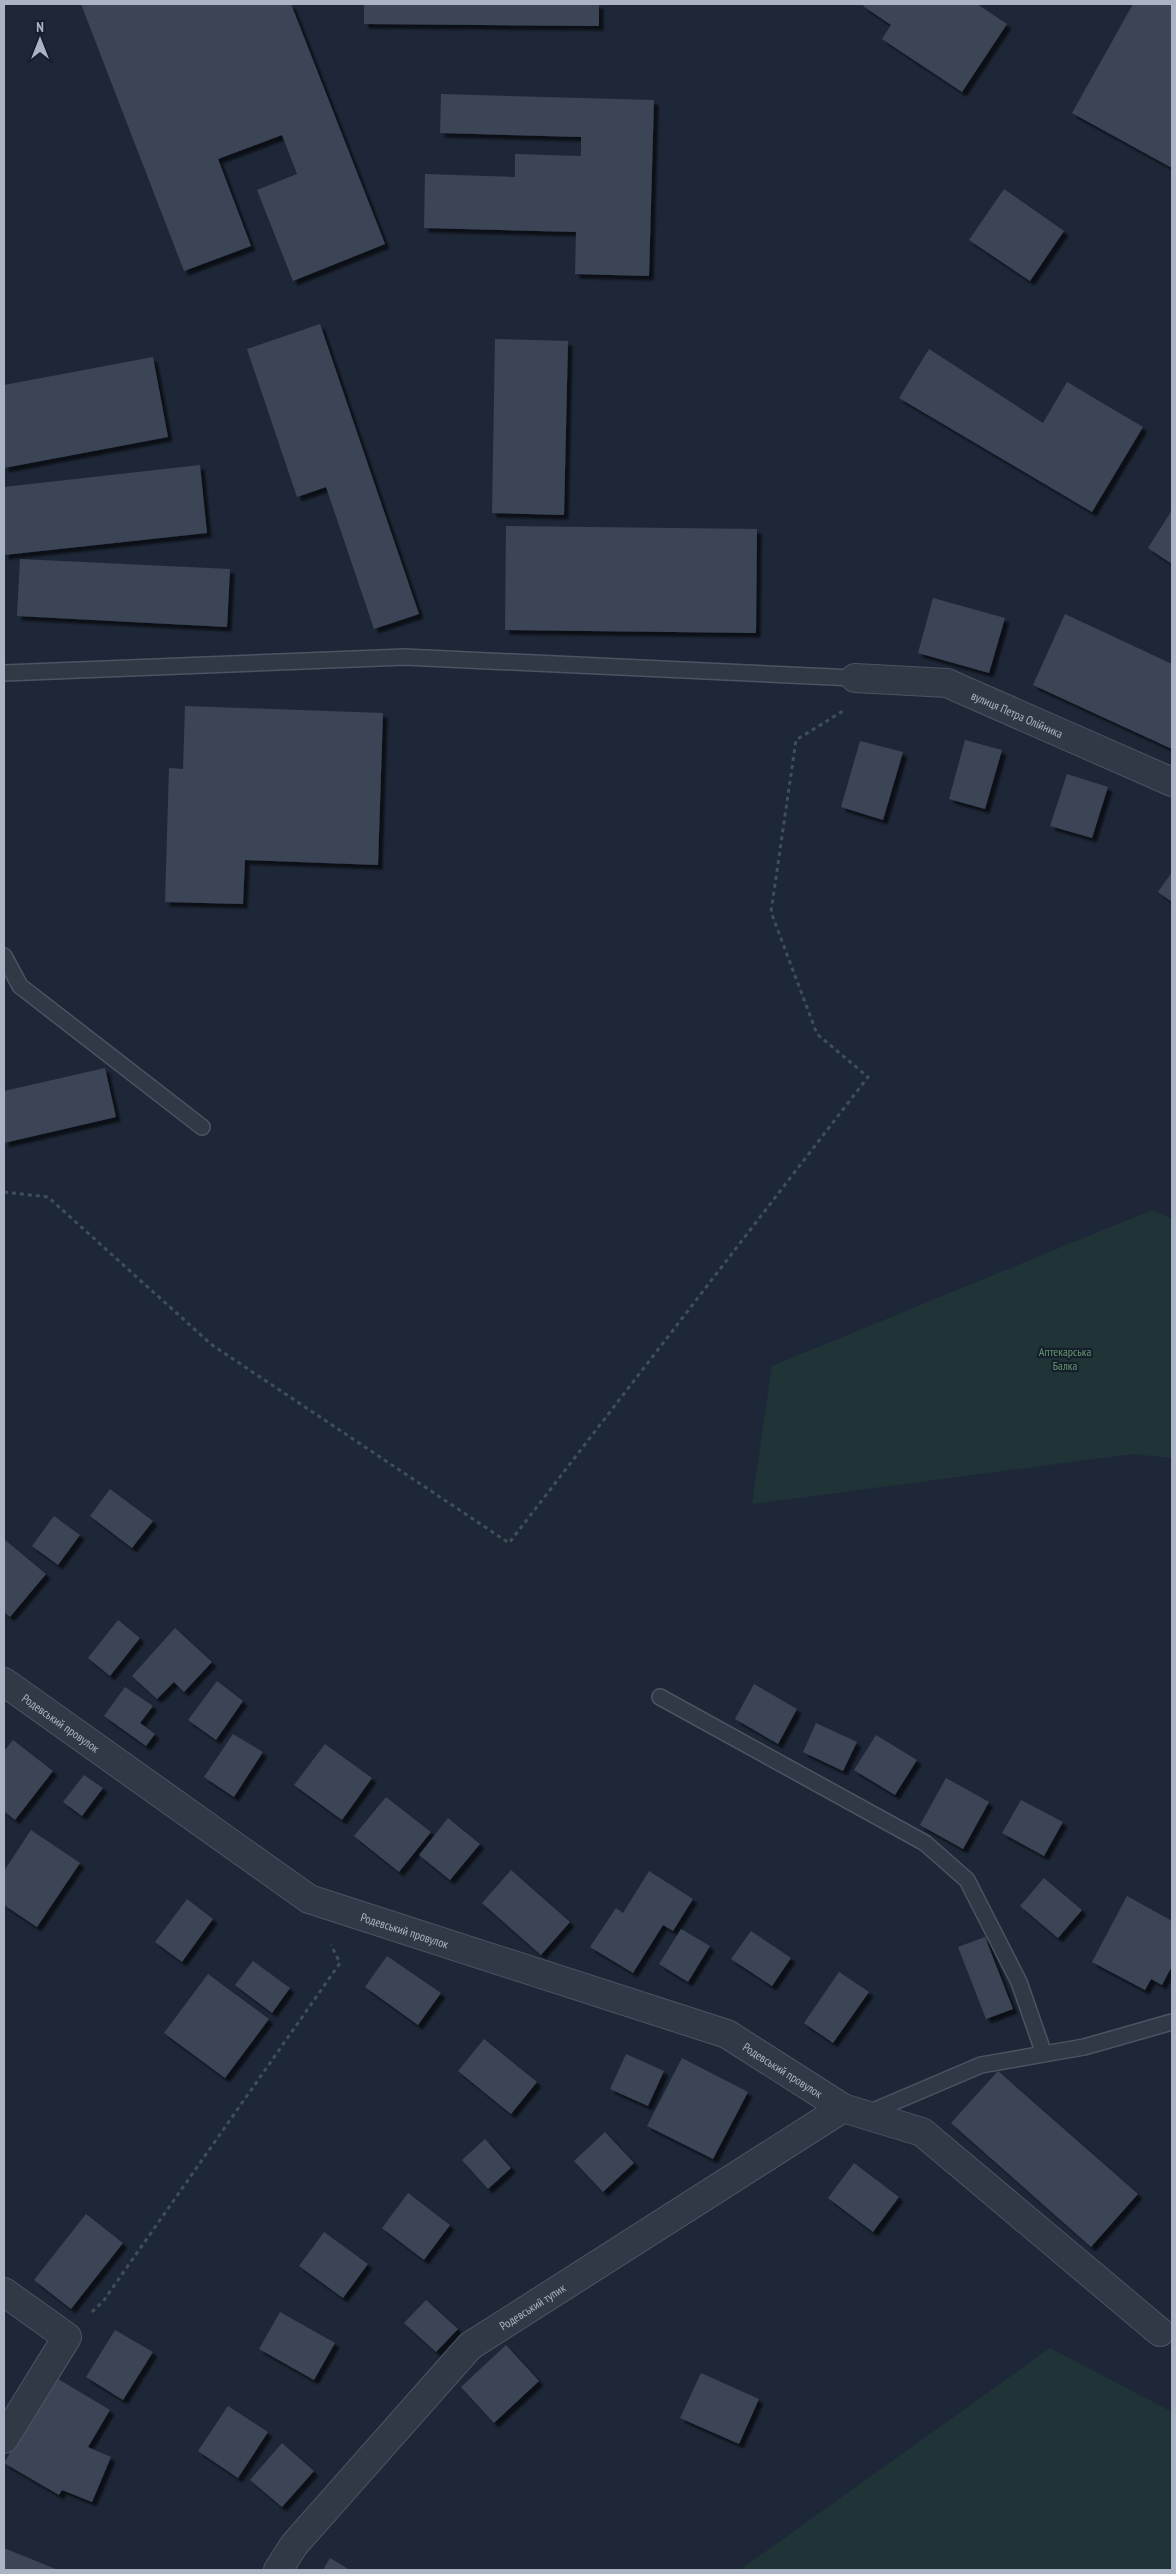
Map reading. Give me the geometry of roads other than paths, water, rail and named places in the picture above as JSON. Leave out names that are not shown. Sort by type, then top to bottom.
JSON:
[{"type":"street","name":"вулиця Петра Олійника","points":[[855,678],[947,683],[1172,782]]},
{"type":"street","name":"Родевський провулок","points":[[4,1682],[309,1899],[727,2034],[854,2111],[922,2132],[1160,2332]]},
{"type":"street","name":"Родевський тупик","points":[[278,2570],[294,2545],[470,2346],[854,2111]]},
{"type":"street","points":[[4,2292],[67,2337],[4,2439]]},
{"type":"lane","points":[[4,673],[404,657],[855,678]]},
{"type":"lane","points":[[4,956],[20,986],[202,1127]]},
{"type":"lane","points":[[660,1697],[925,1843],[967,1880],[1019,1982],[1044,2054]]},
{"type":"lane","points":[[854,2111],[981,2064],[1084,2047],[1172,2022]]},
{"type":"park label","name":"Аптекарська Балка","points":[[1065,1358]]}]
